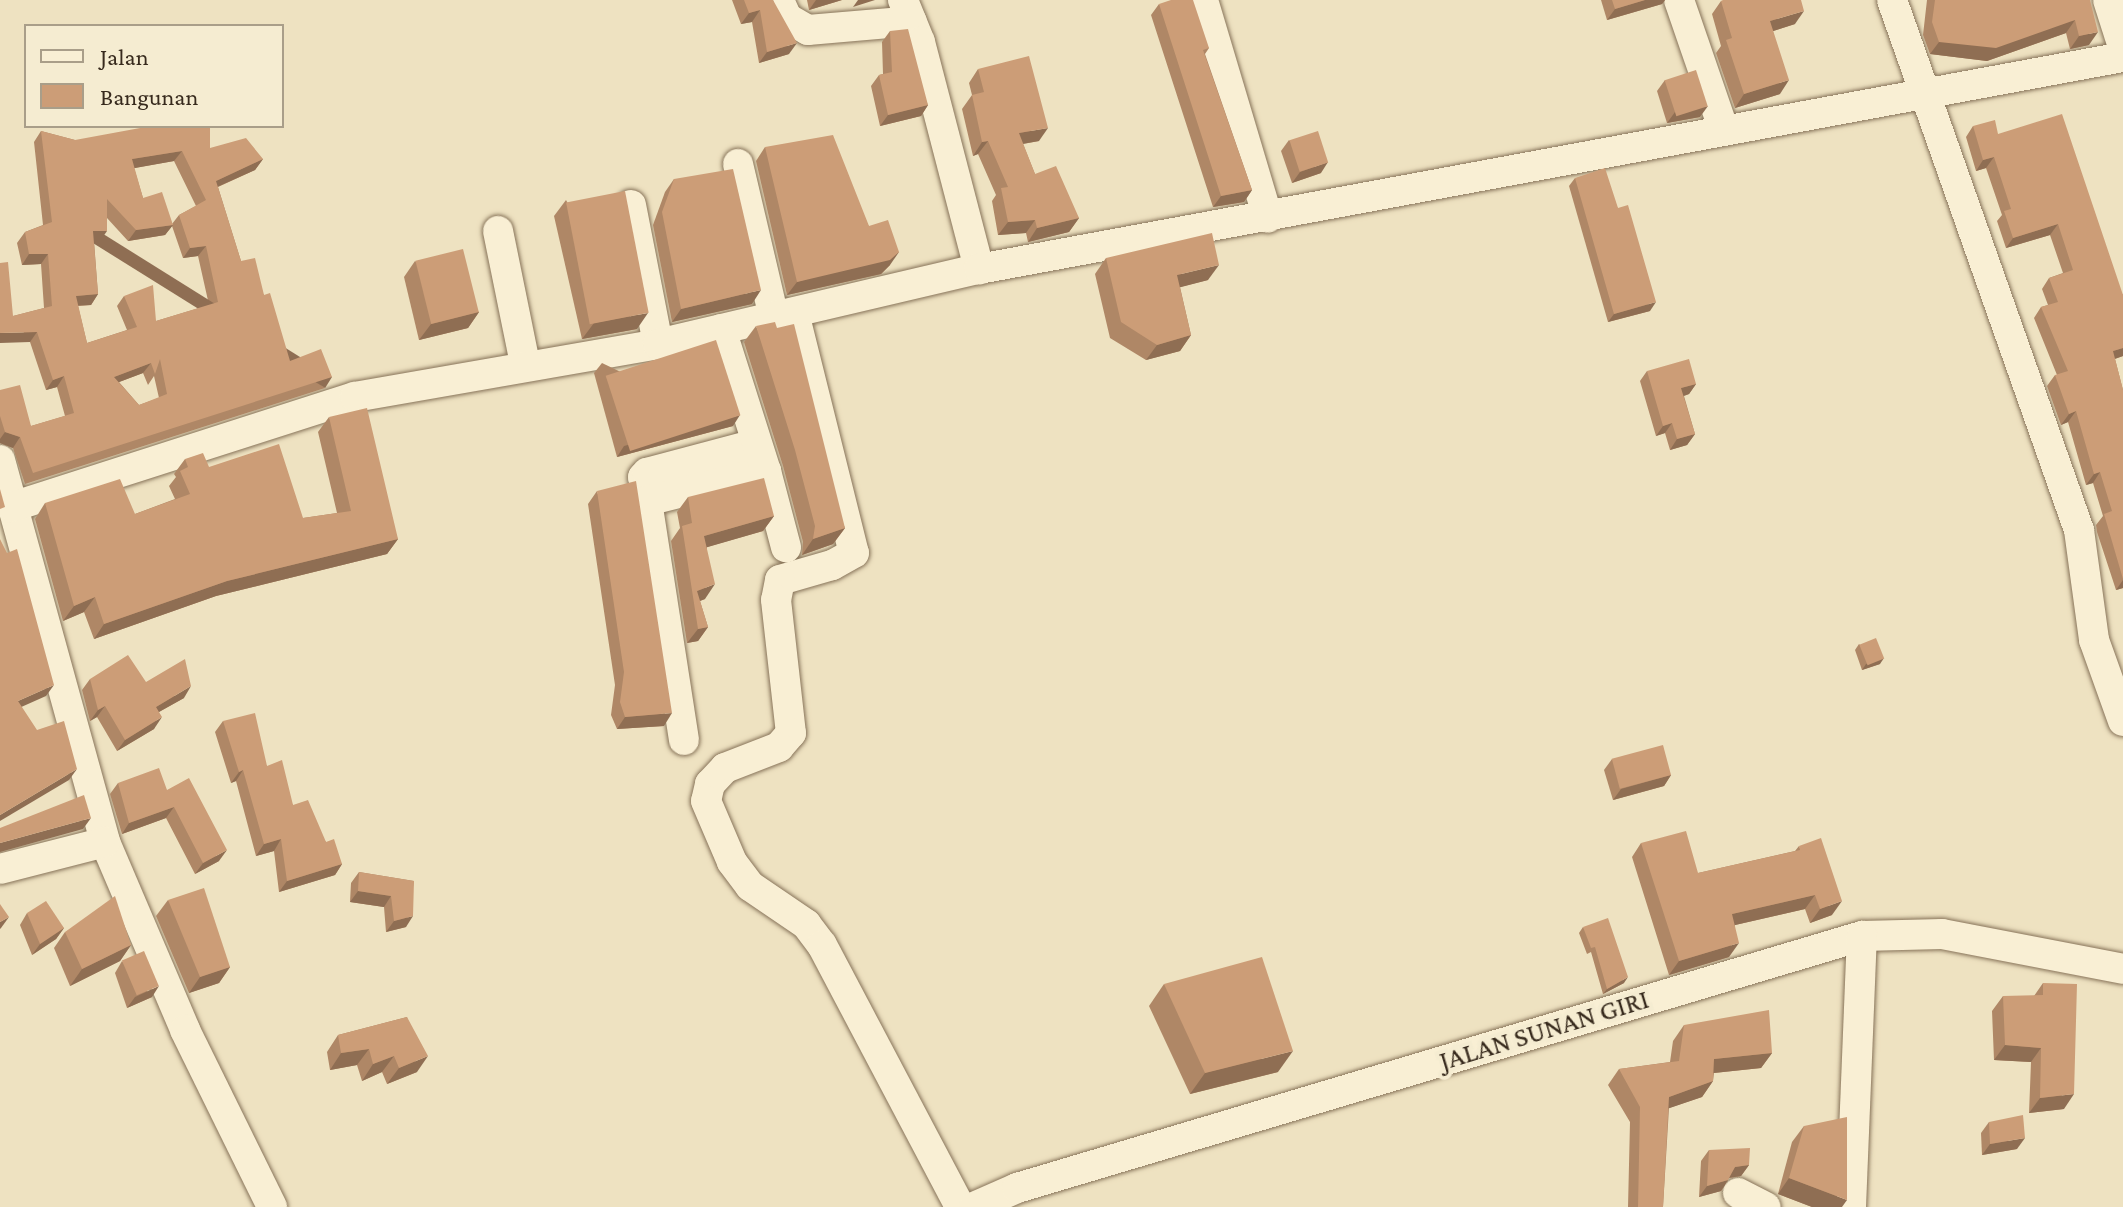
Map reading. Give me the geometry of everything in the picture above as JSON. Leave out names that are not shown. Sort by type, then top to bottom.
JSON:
[{"type":"street","points":[[779,0],[787,18],[808,30],[908,10],[979,269]]},
{"type":"street","points":[[1203,0],[1268,218]]},
{"type":"street","points":[[1679,0],[1723,128]]},
{"type":"street","points":[[1892,0],[2079,530],[2094,640],[2123,721]]},
{"type":"street","points":[[2108,0],[2123,47]]},
{"type":"street","points":[[12,507],[355,397],[525,364],[658,344],[979,269],[1268,218],[1723,128],[2123,57]]},
{"type":"street","points":[[738,164],[854,553],[832,565],[780,580],[776,600],[791,733],[779,747],[725,768],[710,784],[706,801],[732,862],[750,886],[806,924],[822,945],[960,1207]]},
{"type":"street","points":[[631,205],[658,344]]},
{"type":"street","points":[[498,231],[525,364]]},
{"type":"street","points":[[721,329],[786,547]]},
{"type":"street","points":[[684,740],[643,477],[647,473],[761,458]]},
{"type":"street","points":[[0,460],[105,842],[185,1030],[272,1207]]},
{"type":"street","points":[[0,869],[105,842]]},
{"type":"street","name":"JALAN SUNAN GIRI","points":[[974,1207],[1017,1188],[1862,936],[1942,934],[2096,968],[2123,969]]},
{"type":"street","points":[[1851,1207],[1862,936]]},
{"type":"street","points":[[1738,1193],[1766,1207]]},
{"type":"building","points":[[744,0],[773,0],[797,43],[767,52],[760,10],[749,13]]},
{"type":"building","points":[[1171,0],[1193,0],[1209,48],[1203,50],[1252,190],[1221,196],[1159,4]]},
{"type":"building","points":[[1612,0],[1645,0],[1615,9]]},
{"type":"building","points":[[1723,0],[1801,0],[1804,11],[1770,21],[1789,80],[1744,94],[1726,40],[1732,38]]},
{"type":"building","points":[[1935,0],[2090,0],[2098,32],[2079,36],[2075,20],[1996,48],[1939,42],[1932,22]]},
{"type":"building","points":[[908,29],[928,105],[888,115],[879,75],[892,72],[890,31]]},
{"type":"building","points":[[1029,56],[1048,128],[1019,133],[1035,174],[1056,166],[1079,218],[1037,228],[1035,220],[1008,222],[1001,188],[1008,187],[988,141],[982,142],[972,95],[984,92],[978,69]]},
{"type":"building","points":[[1696,70],[1708,106],[1676,116],[1665,80]]},
{"type":"building","points":[[2062,114],[2123,295],[2123,348],[2113,351],[2123,390],[2123,579],[2104,514],[2112,511],[2100,472],[2094,474],[2076,411],[2069,414],[2055,375],[2068,371],[2041,307],[2058,302],[2049,278],[2073,270],[2058,224],[2013,238],[2004,211],[2011,209],[1994,157],[1983,160],[1973,126],[1995,120],[1998,134]]},
{"type":"building","points":[[140,128],[210,128],[210,148],[246,138],[263,159],[216,181],[241,261],[255,258],[264,295],[270,293],[290,361],[321,349],[332,377],[33,473],[20,437],[5,432],[0,416],[0,390],[20,385],[31,426],[74,413],[64,376],[53,380],[37,332],[0,333],[0,263],[8,262],[13,316],[52,306],[48,254],[29,254],[25,232],[52,222],[41,131],[75,140]],"holes":[[[182,151],[206,200],[179,215],[190,248],[206,246],[218,302],[156,321],[153,285],[124,296],[137,327],[87,343],[76,296],[98,294],[93,231],[107,231],[107,199],[136,230],[173,225],[162,192],[143,198],[132,159]],[[160,359],[167,394],[139,405],[114,377],[151,363],[155,374]]]},
{"type":"building","points":[[1318,131],[1328,162],[1300,172],[1289,140]]},
{"type":"building","points":[[833,135],[869,226],[888,220],[899,252],[890,260],[797,282],[765,147]]},
{"type":"building","points":[[1605,168],[1618,208],[1628,205],[1656,302],[1614,314],[1575,178]]},
{"type":"building","points":[[733,169],[761,290],[681,309],[662,212],[674,179]]},
{"type":"building","points":[[625,191],[649,313],[590,324],[566,202]]},
{"type":"building","points":[[1212,233],[1219,265],[1177,275],[1191,335],[1157,345],[1121,322],[1106,258]]},
{"type":"building","points":[[463,249],[479,312],[431,324],[415,261]]},
{"type":"building","points":[[775,322],[777,328],[794,324],[845,528],[813,539],[815,526],[795,450],[756,326]]},
{"type":"building","points":[[716,340],[740,415],[630,451],[606,376]]},
{"type":"building","points":[[1689,359],[1696,384],[1681,388],[1695,434],[1677,439],[1672,423],[1663,426],[1647,371]]},
{"type":"building","points":[[367,408],[398,539],[227,581],[104,624],[95,597],[74,606],[45,503],[120,479],[135,514],[190,494],[180,471],[188,467],[185,459],[203,453],[209,467],[279,444],[303,518],[351,511],[329,417]]},
{"type":"building","points":[[764,478],[774,516],[704,536],[715,584],[697,591],[708,627],[698,629],[682,526],[692,523],[688,497]]},
{"type":"building","points":[[636,481],[672,713],[625,717],[620,702],[624,672],[597,491]]},
{"type":"building","points":[[0,489],[5,507],[0,509]]},
{"type":"building","points":[[0,539],[7,553],[17,549],[54,685],[18,701],[37,730],[64,721],[77,769],[0,815]]},
{"type":"building","points":[[1876,638],[1884,658],[1868,665],[1859,645]]},
{"type":"building","points":[[128,655],[146,682],[185,659],[191,686],[156,707],[162,717],[125,740],[105,706],[98,710],[90,679]]},
{"type":"building","points":[[255,713],[267,766],[282,760],[293,805],[308,800],[326,842],[334,839],[342,864],[287,881],[281,839],[264,844],[243,770],[239,772],[223,721]]},
{"type":"building","points":[[1663,745],[1671,775],[1620,789],[1612,759]]},
{"type":"building","points":[[159,768],[167,790],[189,778],[227,850],[203,863],[174,807],[129,823],[118,783]]},
{"type":"building","points":[[84,795],[91,818],[0,843],[0,828]]},
{"type":"building","points":[[1686,831],[1698,873],[1800,850],[1799,846],[1821,838],[1842,901],[1820,909],[1815,895],[1732,914],[1739,943],[1679,961],[1641,843]]},
{"type":"building","points":[[359,872],[414,881],[413,916],[394,921],[391,896],[358,891]]},
{"type":"building","points":[[204,888],[230,967],[200,977],[168,900]]},
{"type":"building","points":[[115,896],[131,945],[82,969],[65,932]]},
{"type":"building","points":[[46,901],[64,928],[40,944],[27,913]]},
{"type":"building","points":[[0,904],[9,917],[0,922]]},
{"type":"building","points":[[1608,918],[1628,977],[1607,989],[1595,947],[1591,948],[1583,927]]},
{"type":"building","points":[[144,951],[159,986],[137,995],[122,960]]},
{"type":"building","points":[[1262,957],[1293,1051],[1205,1073],[1164,984]]},
{"type":"building","points":[[2043,983],[2077,984],[2074,1094],[2040,1098],[2041,1048],[2005,1045],[2003,996],[2043,995]]},
{"type":"building","points":[[1769,1010],[1772,1053],[1714,1059],[1713,1081],[1669,1097],[1663,1207],[1638,1207],[1640,1107],[1619,1069],[1679,1061],[1684,1025]]},
{"type":"building","points":[[407,1017],[428,1056],[399,1068],[394,1056],[373,1064],[369,1049],[341,1053],[338,1035]]},
{"type":"building","points":[[2023,1115],[2025,1138],[1990,1144],[1989,1122]]},
{"type":"building","points":[[1847,1117],[1847,1200],[1789,1178],[1804,1126]]},
{"type":"building","points":[[1750,1148],[1749,1165],[1735,1167],[1728,1180],[1707,1186],[1709,1150]]}]
